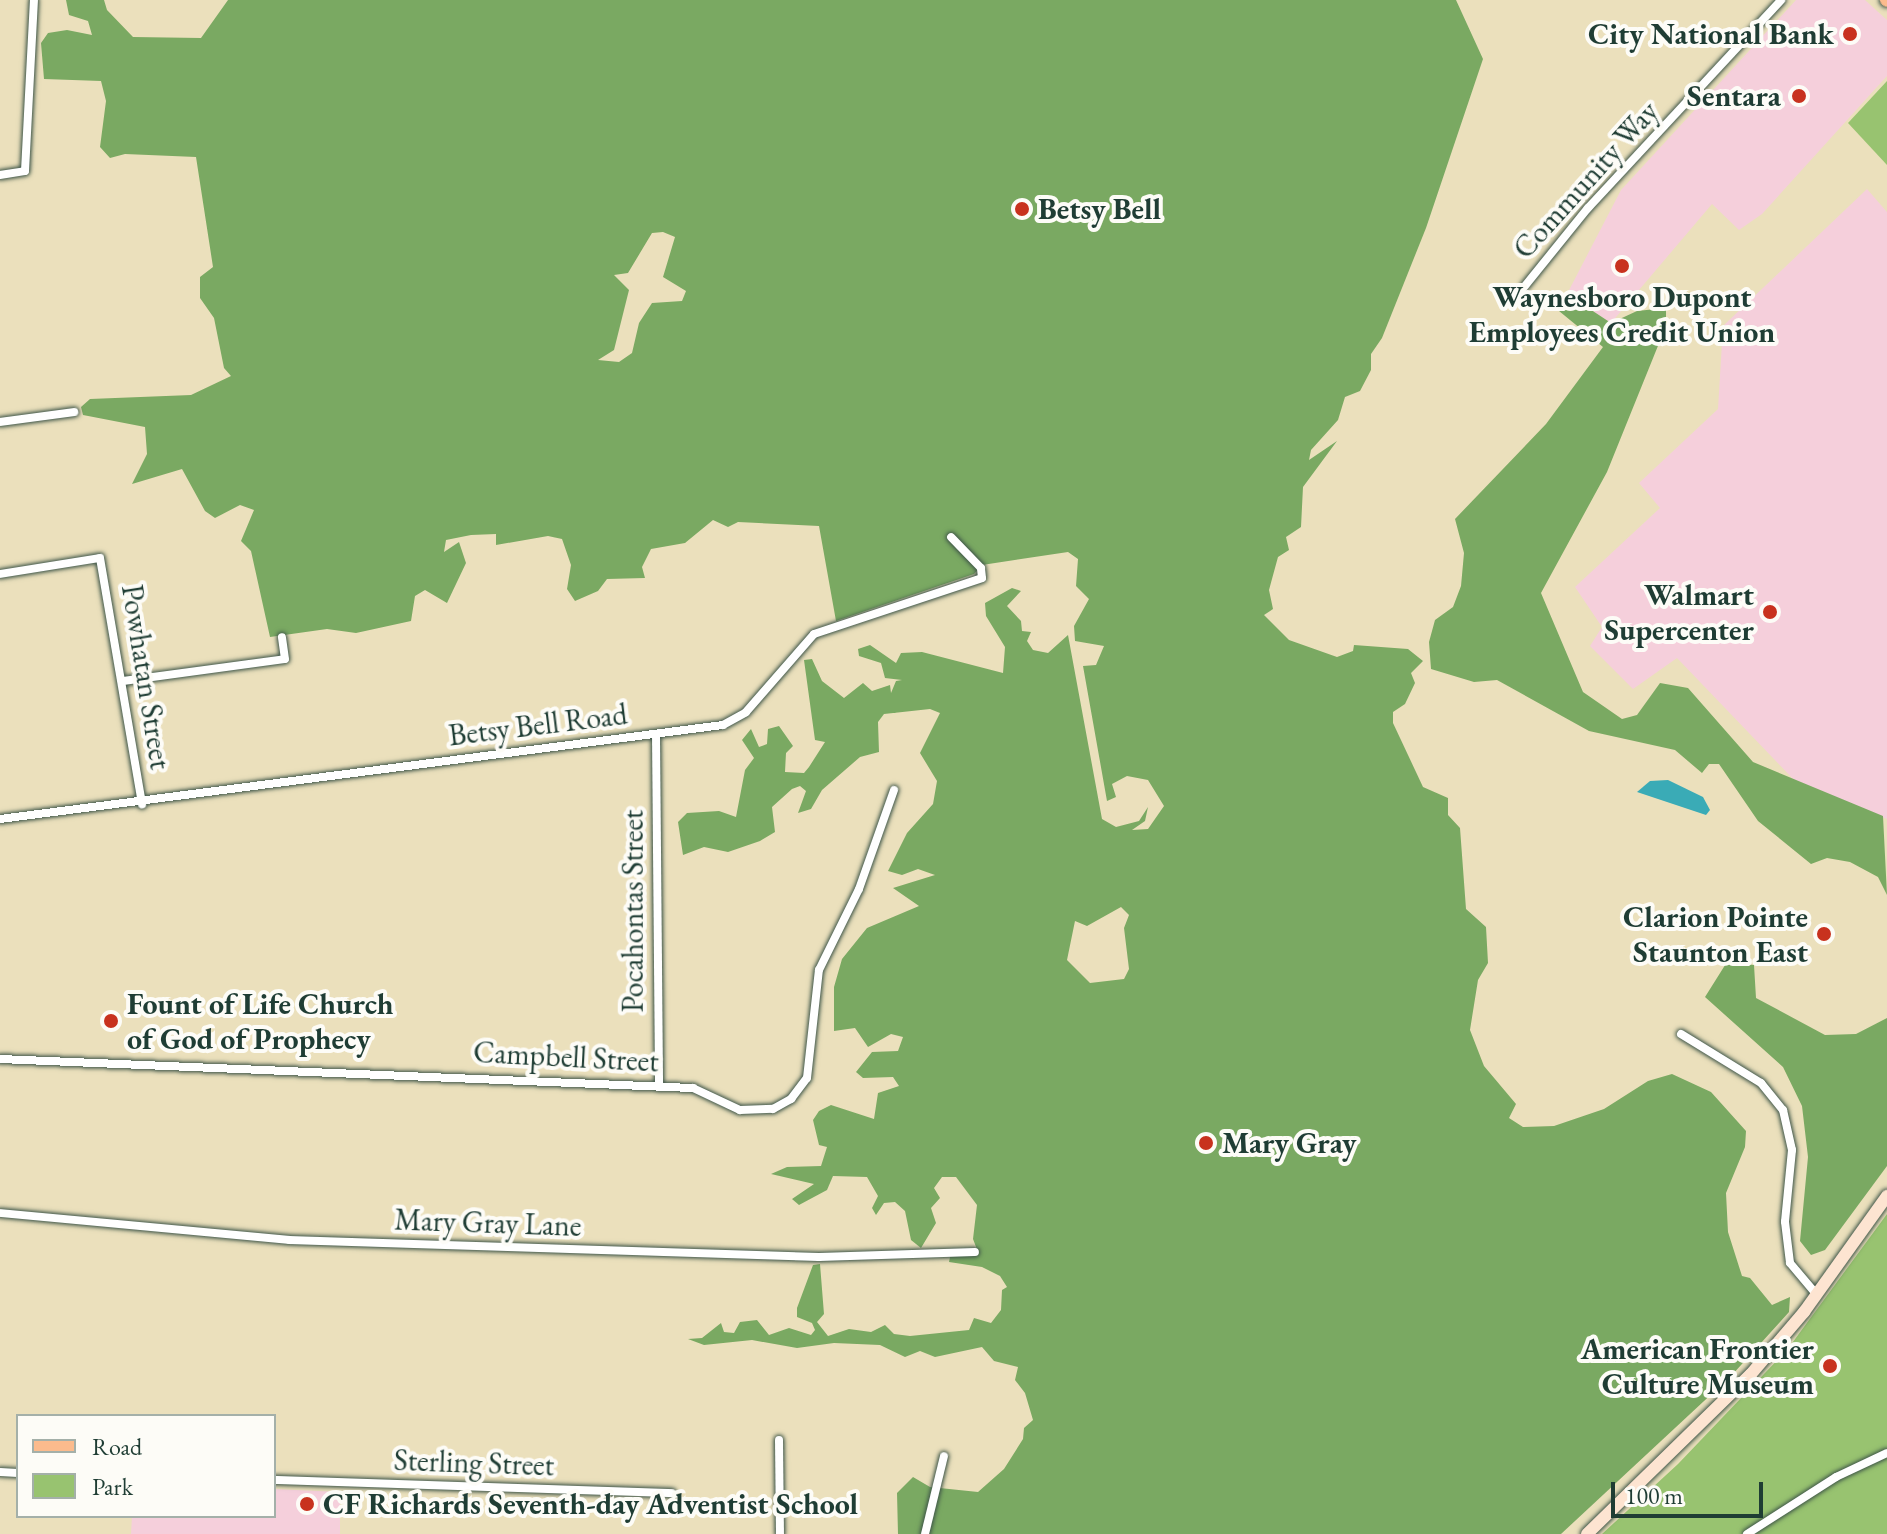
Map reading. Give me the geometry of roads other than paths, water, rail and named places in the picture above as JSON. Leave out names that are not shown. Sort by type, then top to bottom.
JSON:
[{"type":"street","points":[[0,175],[25,171],[34,0]]},
{"type":"street","name":"Community Way","points":[[1525,286],[1588,208],[1781,0]]},
{"type":"street","points":[[0,422],[74,412]]},
{"type":"street","name":"Betsy Bell Road","points":[[0,819],[142,804],[656,735],[737,718],[814,634],[979,580],[981,568],[951,537]]},
{"type":"street","name":"Powhatan Street","points":[[0,574],[100,558],[142,804]]},
{"type":"street","points":[[123,681],[285,659],[282,637]]},
{"type":"street","name":"Pocahontas Street","points":[[656,735],[659,1087]]},
{"type":"street","name":"Campbell Street","points":[[0,1059],[701,1089],[732,1107],[755,1113],[781,1106],[798,1092],[810,1067],[811,1014],[819,970],[859,889],[894,790]]},
{"type":"street","points":[[1681,1034],[1761,1083],[1783,1110],[1792,1150],[1785,1222],[1790,1263],[1817,1295]]},
{"type":"street","points":[[1587,1534],[1706,1421],[1817,1295],[1887,1196]]},
{"type":"street","name":"Mary Gray Lane","points":[[0,1213],[289,1240],[819,1257],[975,1252]]},
{"type":"street","points":[[779,1440],[780,1534]]},
{"type":"street","points":[[1747,1534],[1828,1482],[1887,1453]]},
{"type":"street","points":[[925,1534],[944,1456]]},
{"type":"street","name":"Sterling Street","points":[[276,1480],[672,1493]]},
{"type":"water","points":[[1668,780],[1703,797],[1710,810],[1706,815],[1637,792],[1650,781]]},
{"type":"place","name":"City National Bank","points":[[1850,34]]},
{"type":"place","name":"Sentara","points":[[1799,96]]},
{"type":"place","name":"Betsy Bell","points":[[1022,209]]},
{"type":"place","name":"Waynesboro Dupont Employees Credit Union","points":[[1622,266]]},
{"type":"place","name":"Walmart Supercenter","points":[[1770,612]]},
{"type":"place","name":"Clarion Pointe Staunton East","points":[[1824,934]]},
{"type":"place","name":"Fount of Life Church of God of Prophecy","points":[[111,1021]]},
{"type":"place","name":"Mary Gray","points":[[1206,1143]]},
{"type":"place","name":"American Frontier Culture Museum","points":[[1830,1366]]},
{"type":"place","name":"CF Richards Seventh-day Adventist School","points":[[307,1504]]}]
